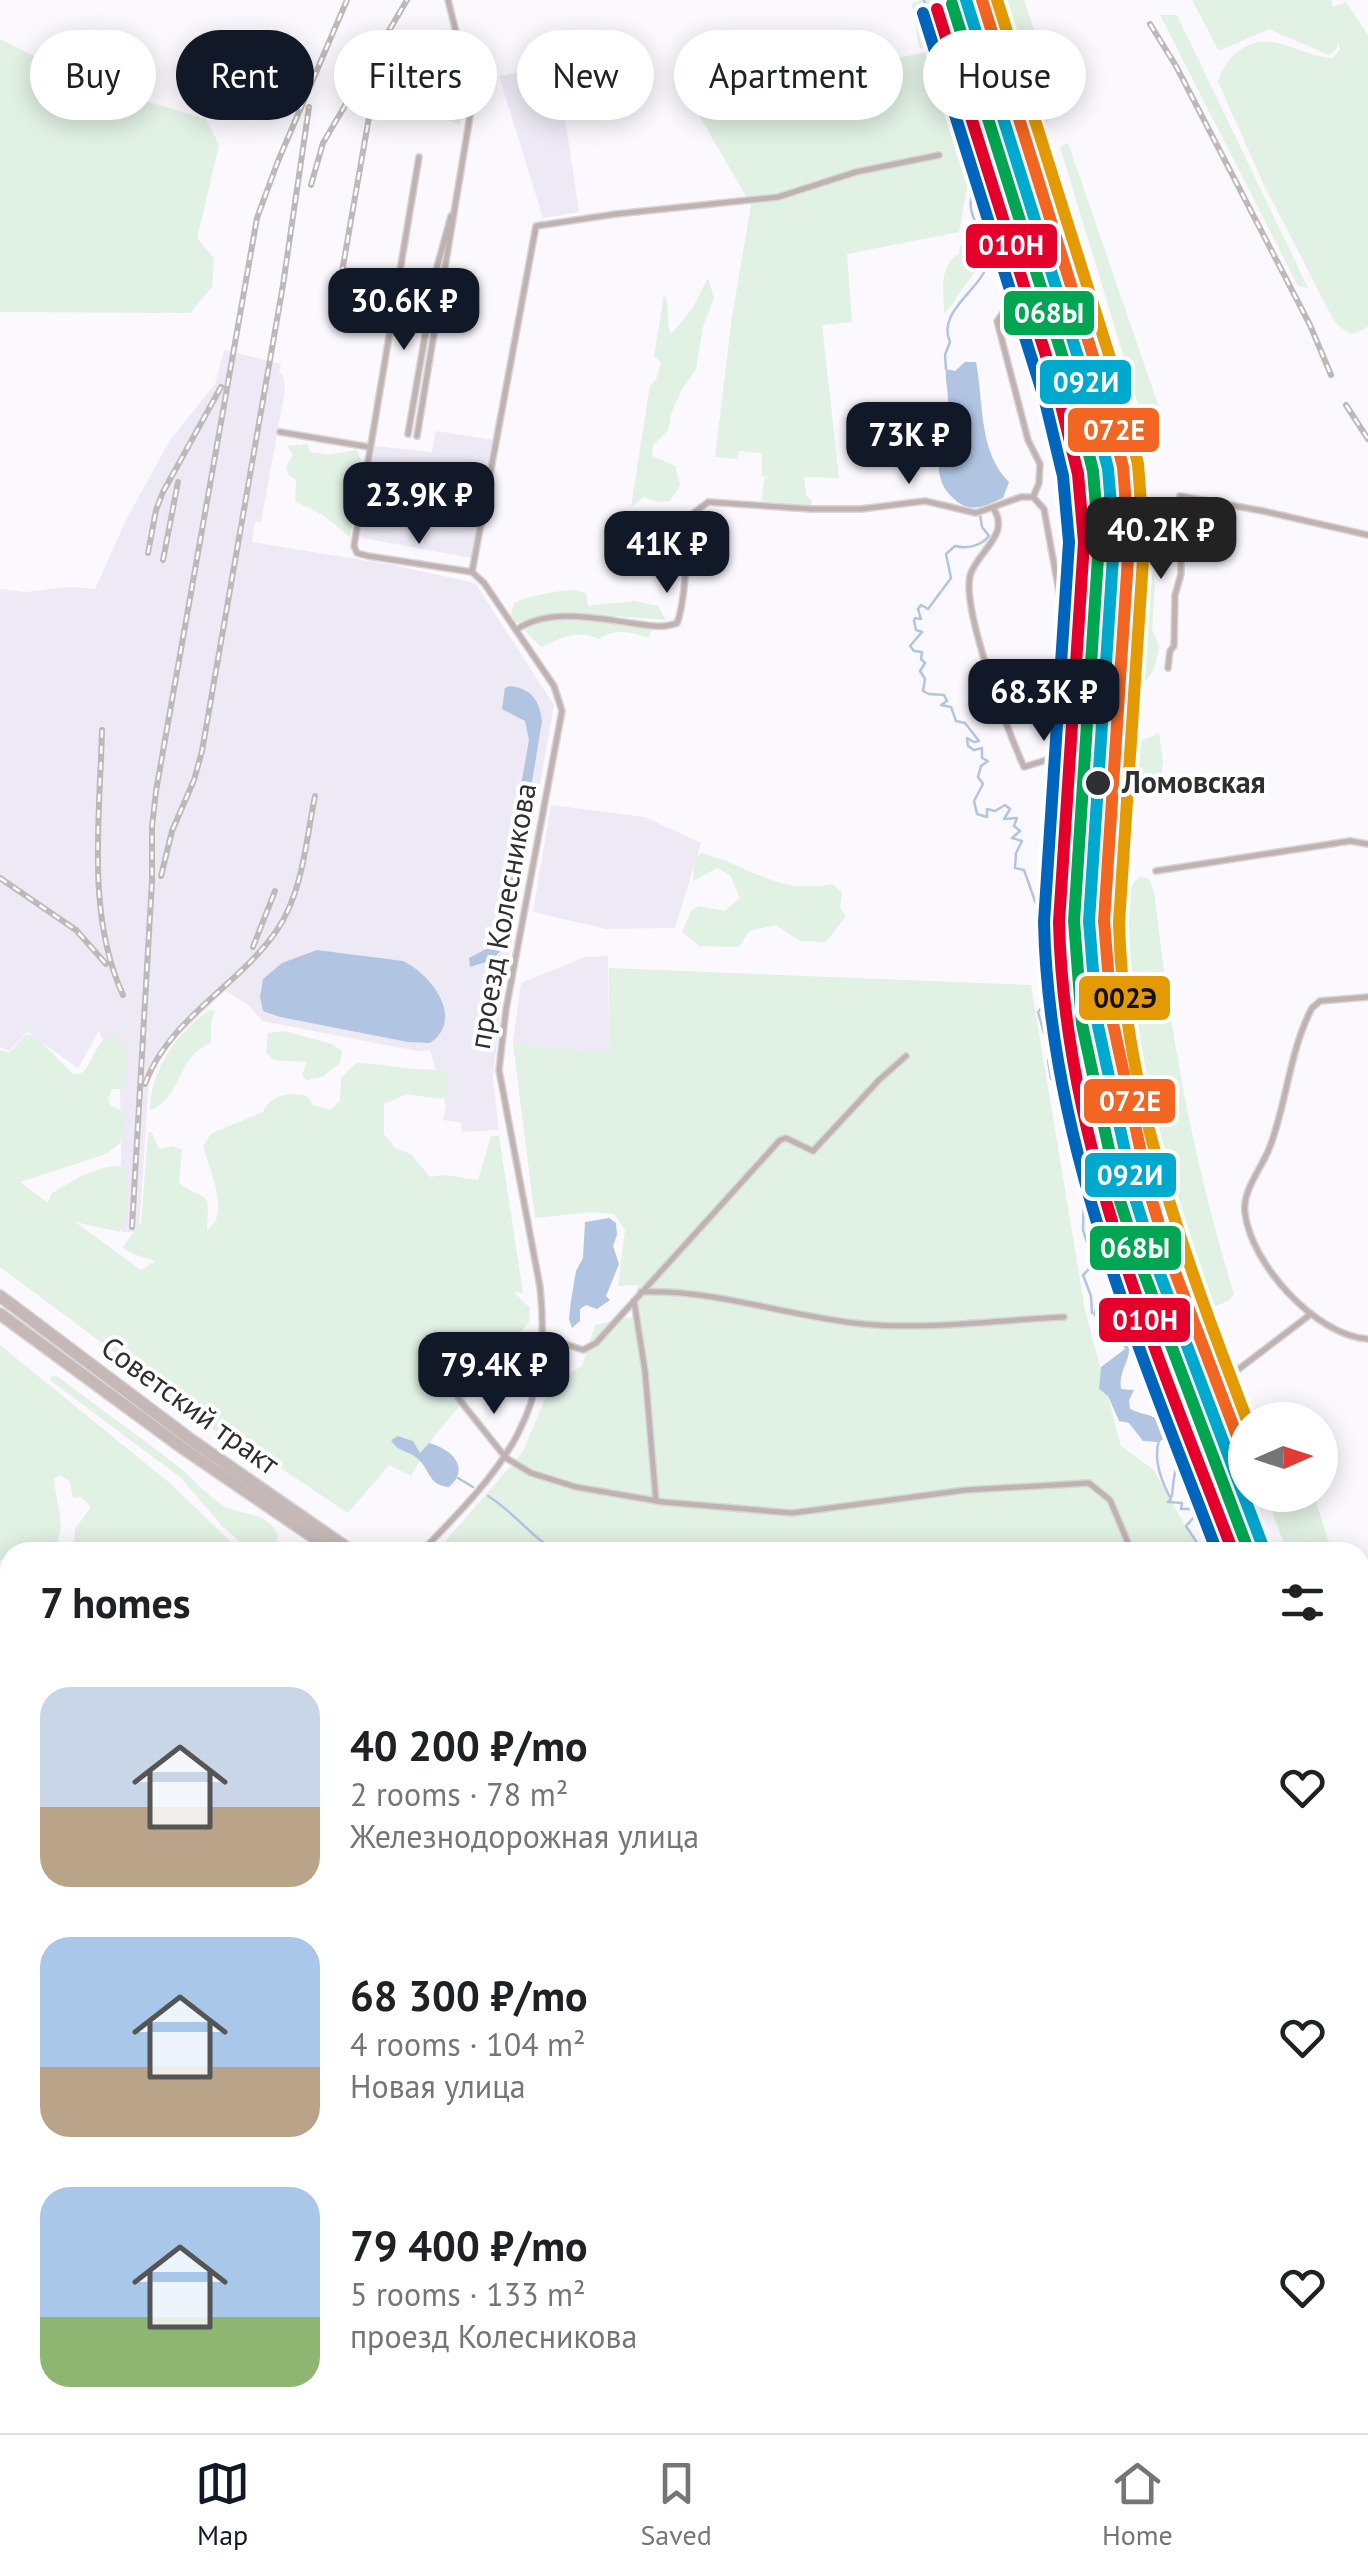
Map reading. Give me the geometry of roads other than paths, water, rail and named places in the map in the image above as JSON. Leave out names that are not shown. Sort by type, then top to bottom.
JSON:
[{"type":"highway","name":"Советский тракт","points":[[0,1296],[190,1439],[339,1542]]},
{"type":"highway","name":"Советский тракт","points":[[0,1314],[184,1449],[321,1542]]},
{"type":"street","points":[[417,436],[469,124],[469,91],[448,0]]},
{"type":"street","points":[[419,157],[354,540],[357,553],[472,572],[536,226],[778,197],[856,172],[939,155]]},
{"type":"street","points":[[408,434],[437,267],[458,194]]},
{"type":"street","points":[[1019,302],[1008,306],[996,321],[1028,440],[1040,464],[1033,496]]},
{"type":"street","points":[[280,432],[369,446]]},
{"type":"street","points":[[515,630],[549,617],[594,618],[666,628],[677,623],[684,605],[696,511],[708,502],[861,509],[926,501],[967,512],[1033,496],[1042,504],[1081,713],[1081,738],[1075,751],[1024,767],[996,699],[972,608],[970,576],[992,543],[999,522],[993,508]]},
{"type":"street","points":[[1168,668],[1174,646],[1175,595],[1181,574],[1180,496],[1263,510],[1368,535]]},
{"type":"street","name":"проезд Колесникова","points":[[431,1542],[478,1494],[506,1458],[530,1404],[542,1343],[540,1287],[499,1070],[506,1009],[562,711],[559,695],[484,582],[472,572]]},
{"type":"street","points":[[1156,871],[1350,841],[1368,844]]},
{"type":"street","points":[[1368,997],[1320,1001],[1312,1008],[1270,1147],[1246,1198],[1245,1214],[1261,1254],[1297,1305],[1357,1338],[1368,1339]]},
{"type":"street","points":[[542,1343],[559,1342],[583,1350],[596,1343],[780,1140],[786,1138],[813,1151],[906,1056]]},
{"type":"street","points":[[641,1292],[695,1295],[855,1323],[895,1326],[1064,1317]]},
{"type":"street","points":[[634,1301],[645,1370],[656,1501]]},
{"type":"street","points":[[1231,1374],[1311,1314]]},
{"type":"street","points":[[458,1398],[506,1458],[530,1474],[576,1487],[656,1501],[792,1513],[966,1490],[1085,1483],[1098,1487],[1110,1500],[1128,1542]]},
{"type":"water","points":[[965,362],[976,362],[987,441],[999,470],[1009,482],[1003,498],[977,507],[965,506],[944,488],[939,464],[948,412],[946,369],[955,371]]},
{"type":"water","points":[[510,686],[533,697],[542,721],[505,946],[492,960],[470,967],[469,958],[488,948],[494,937],[529,740],[525,721],[502,709],[505,688]]},
{"type":"water","points":[[317,950],[403,961],[414,968],[441,998],[445,1022],[440,1033],[430,1043],[408,1042],[263,1011],[263,979],[282,963]]},
{"type":"water","points":[[609,1218],[616,1223],[613,1246],[619,1264],[606,1296],[610,1300],[597,1309],[586,1305],[580,1309],[580,1321],[572,1328],[571,1300],[576,1271],[583,1258],[585,1222]]},
{"type":"water","points":[[1096,1306],[1103,1309],[1105,1319],[1129,1331],[1121,1389],[1134,1390],[1130,1409],[1162,1424],[1166,1438],[1158,1442],[1143,1441],[1129,1423],[1119,1421],[1108,1396],[1099,1389],[1101,1367],[1125,1349],[1093,1314]]},
{"type":"water","points":[[398,1436],[413,1441],[420,1453],[429,1443],[456,1460],[458,1473],[449,1487],[437,1483],[418,1459],[394,1444],[391,1440]]},
{"type":"waterway","points":[[924,0],[934,43],[941,44],[966,99],[969,118],[959,125],[968,128],[976,147],[982,192],[972,195],[971,204],[988,253],[984,272],[949,320],[946,369]]},
{"type":"waterway","points":[[982,187],[1007,165]]},
{"type":"waterway","points":[[968,238],[984,246]]},
{"type":"waterway","points":[[980,515],[989,536],[974,546],[955,546],[946,554],[951,578],[928,609],[921,605],[918,609],[921,619],[914,621],[916,630],[922,632],[910,646],[922,652],[923,691],[944,695],[947,701],[941,705],[951,707],[956,721],[965,723],[979,741],[967,738],[968,746],[974,750],[982,748],[982,758],[988,761],[981,766],[978,777],[983,784],[974,801],[977,814],[987,817],[987,809],[995,811],[1005,805],[1010,809],[1004,819],[1017,818],[1014,826],[1020,831],[1012,838],[1022,841],[1015,868],[1024,870],[1036,904]]},
{"type":"waterway","points":[[1037,907],[1037,924],[1046,924],[1049,919],[1064,935],[1052,938],[1060,942],[1056,952],[1050,945],[1040,949],[1049,954],[1038,957],[1050,971],[1061,967],[1061,975],[1055,981],[1053,978],[1047,990],[1058,995],[1056,1001],[1048,997],[1038,1012],[1044,1033],[1048,1035],[1050,1031],[1056,1034],[1052,1039],[1066,1044],[1062,1055],[1048,1060],[1051,1079],[1059,1082],[1059,1087],[1071,1086],[1071,1092],[1063,1099],[1080,1111],[1080,1122],[1074,1128],[1078,1152],[1070,1158],[1073,1164],[1085,1161],[1096,1176],[1084,1192],[1083,1230],[1094,1264],[1083,1275],[1092,1313]]},
{"type":"waterway","points":[[1059,923],[1061,915],[1080,911]]},
{"type":"waterway","points":[[1096,1320],[1103,1329],[1113,1332]]},
{"type":"waterway","points":[[1172,1496],[1180,1459],[1189,1444],[1205,1431]]},
{"type":"waterway","points":[[1159,1440],[1158,1463],[1171,1499],[1168,1502],[1182,1503],[1181,1509],[1194,1509],[1195,1516],[1186,1526],[1196,1542]]},
{"type":"waterway","points":[[458,1478],[473,1487]]},
{"type":"waterway","points":[[488,1496],[543,1542]]},
{"type":"railway","points":[[132,1227],[156,791],[257,218],[347,0]]},
{"type":"railway","points":[[311,185],[323,143],[407,0]]},
{"type":"railway","points":[[1150,24],[1176,66],[1310,325],[1331,375]]},
{"type":"railway","points":[[161,876],[172,831],[202,751],[283,285],[307,120]]},
{"type":"railway","points":[[336,306],[369,120]]},
{"type":"railway","points":[[148,553],[163,492],[221,387]]},
{"type":"railway","points":[[1346,405],[1368,439]]},
{"type":"railway","points":[[163,560],[178,482]]},
{"type":"railway","points":[[102,730],[100,899],[111,964],[123,995]]},
{"type":"railway","points":[[145,1084],[170,1040],[261,950],[286,915],[298,883],[315,796]]},
{"type":"railway","points":[[0,878],[76,930],[106,964]]},
{"type":"railway","points":[[253,947],[275,891]]},
{"type":"place","name":"Ломовская","points":[[1098,783]]}]
